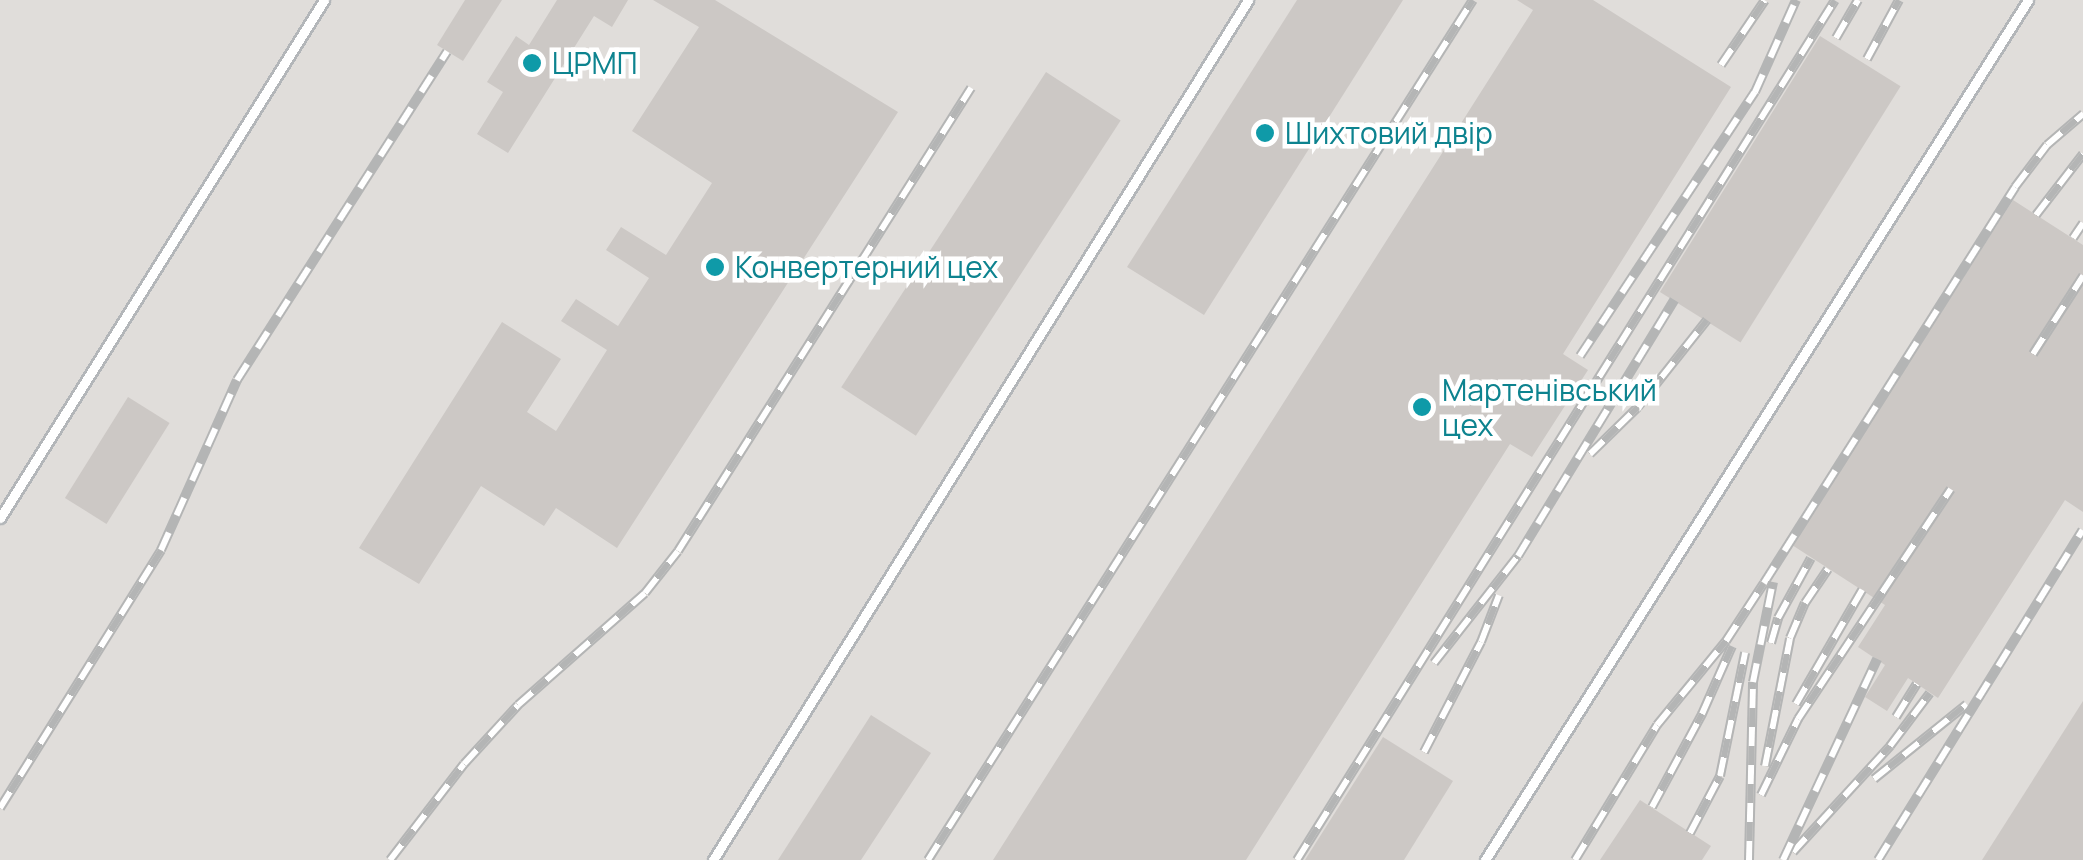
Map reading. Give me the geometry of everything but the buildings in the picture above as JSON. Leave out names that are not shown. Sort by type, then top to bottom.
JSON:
[{"type":"lane","points":[[2,512],[324,0]]},
{"type":"lane","points":[[713,860],[1248,0]]},
{"type":"lane","points":[[1485,860],[2028,0]]},
{"type":"shaded area","points":[[0,0],[2083,0],[2083,860],[0,860]]},
{"type":"railway","points":[[928,860],[1473,0]]},
{"type":"railway","points":[[1721,65],[1765,0]]},
{"type":"railway","points":[[1580,356],[1755,92],[1796,0]]},
{"type":"railway","points":[[1297,860],[1835,0]]},
{"type":"railway","points":[[1836,38],[1858,0]]},
{"type":"railway","points":[[1867,59],[1899,0]]},
{"type":"railway","points":[[0,808],[161,550],[237,380],[447,51]]},
{"type":"railway","points":[[390,860],[464,764],[518,705],[645,593],[678,551],[971,88]]},
{"type":"railway","points":[[1575,860],[1657,725],[1726,641],[1764,583],[2015,187],[2047,145],[2083,114]]},
{"type":"railway","points":[[2036,215],[2083,154]]},
{"type":"railway","points":[[2073,238],[2083,223]]},
{"type":"railway","points":[[2033,354],[2083,276]]},
{"type":"railway","points":[[1434,663],[1518,556],[1674,300]]},
{"type":"railway","points":[[1590,454],[1638,407],[1707,320]]},
{"type":"railway","points":[[1761,795],[1798,719],[1951,489]]},
{"type":"railway","points":[[1878,860],[2083,530]]},
{"type":"railway","points":[[1771,643],[1778,618],[1811,558]]},
{"type":"railway","points":[[1765,766],[1790,638],[1805,603],[1828,569]]},
{"type":"railway","points":[[1749,860],[1753,682],[1773,582]]},
{"type":"railway","points":[[1796,704],[1862,590]]},
{"type":"railway","points":[[1424,752],[1481,642],[1499,595]]},
{"type":"railway","points":[[1652,807],[1702,714],[1732,646]]},
{"type":"railway","points":[[1690,833],[1720,776],[1745,653]]},
{"type":"railway","points":[[1783,860],[1877,659]]},
{"type":"railway","points":[[1896,717],[1917,684]]},
{"type":"railway","points":[[1793,852],[1890,746],[1930,693]]},
{"type":"railway","points":[[1874,779],[1967,704]]},
{"type":"place","name":"ЦРМП","points":[[532,63]]},
{"type":"place","name":"Шихтовий двір","points":[[1265,133]]},
{"type":"place","name":"Конвертерний цех","points":[[715,267]]},
{"type":"place","name":"Мартенівський цех","points":[[1422,407]]}]
